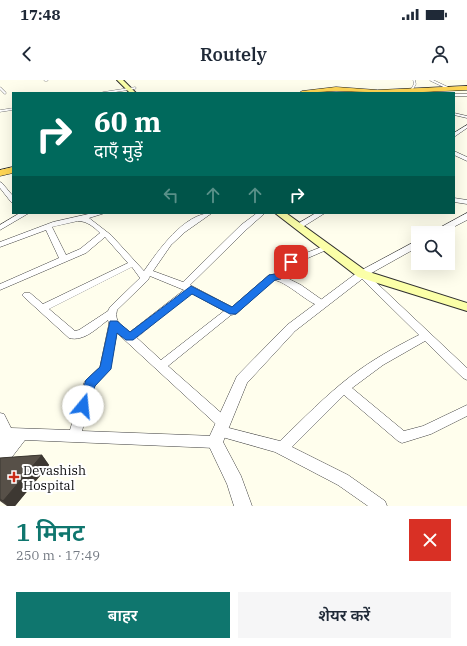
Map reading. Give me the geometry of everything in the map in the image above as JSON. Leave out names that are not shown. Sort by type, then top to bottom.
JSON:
[{"type":"highway","points":[[310,92],[336,89],[377,92],[409,92],[467,88]]},
{"type":"highway","points":[[0,173],[12,170]]},
{"type":"main road","points":[[120,80],[128,88],[134,90]]},
{"type":"main road","points":[[129,80],[134,90]]},
{"type":"main road","points":[[281,214],[362,274],[467,307]]},
{"type":"street","points":[[455,96],[467,95]]},
{"type":"street","points":[[455,114],[467,117]]},
{"type":"street","points":[[455,133],[467,126]]},
{"type":"street","points":[[455,153],[467,159]]},
{"type":"street","points":[[0,184],[12,200]]},
{"type":"street","points":[[461,201],[467,195]]},
{"type":"street","points":[[0,228],[22,214]]},
{"type":"street","points":[[0,245],[48,227],[98,214]]},
{"type":"street","points":[[27,295],[73,335],[81,334],[113,318],[147,275],[168,243],[182,230],[206,214]]},
{"type":"street","points":[[130,338],[188,288],[244,227],[260,214]]},
{"type":"street","points":[[298,226],[319,214]]},
{"type":"street","points":[[448,226],[466,216]]},
{"type":"street","points":[[80,219],[88,220],[104,234],[132,264],[147,275],[188,288],[230,311],[236,311],[272,277],[278,277],[322,304]]},
{"type":"street","points":[[48,227],[64,259]]},
{"type":"street","points":[[0,287],[89,247],[104,234]]},
{"type":"street","points":[[219,432],[242,380],[290,328],[362,274],[411,246]]},
{"type":"street","points":[[278,277],[291,262],[327,248]]},
{"type":"street","points":[[42,308],[132,264]]},
{"type":"street","points":[[362,274],[467,375]]},
{"type":"street","points":[[161,366],[230,311]]},
{"type":"street","points":[[113,318],[130,338],[161,366],[219,432],[243,506]]},
{"type":"street","points":[[74,436],[90,383],[105,369],[113,318]]},
{"type":"street","points":[[282,448],[319,411],[364,372],[398,350],[426,336]]},
{"type":"street","points":[[345,389],[402,437],[420,432],[467,410]]},
{"type":"street","points":[[0,418],[4,433],[2,458]]},
{"type":"street","points":[[4,433],[74,436],[219,432],[282,448],[343,480],[380,506]]},
{"type":"street","points":[[2,458],[22,434]]},
{"type":"lane","points":[[409,92],[415,84],[414,80]]},
{"type":"lane","points":[[432,80],[450,89]]},
{"type":"lane","points":[[0,88],[5,93]]},
{"type":"lane","points":[[108,92],[128,88]]},
{"type":"lane","points":[[0,111],[12,109]]},
{"type":"building","points":[[42,455],[3,501],[0,499],[0,458]]},
{"type":"place","name":"Devashish Hospital","points":[[14,477]]},
{"type":"route","points":[[83,406],[90,383],[105,369],[114,324],[130,338],[191,289],[230,311],[236,311],[272,277],[278,277],[291,262]]}]
